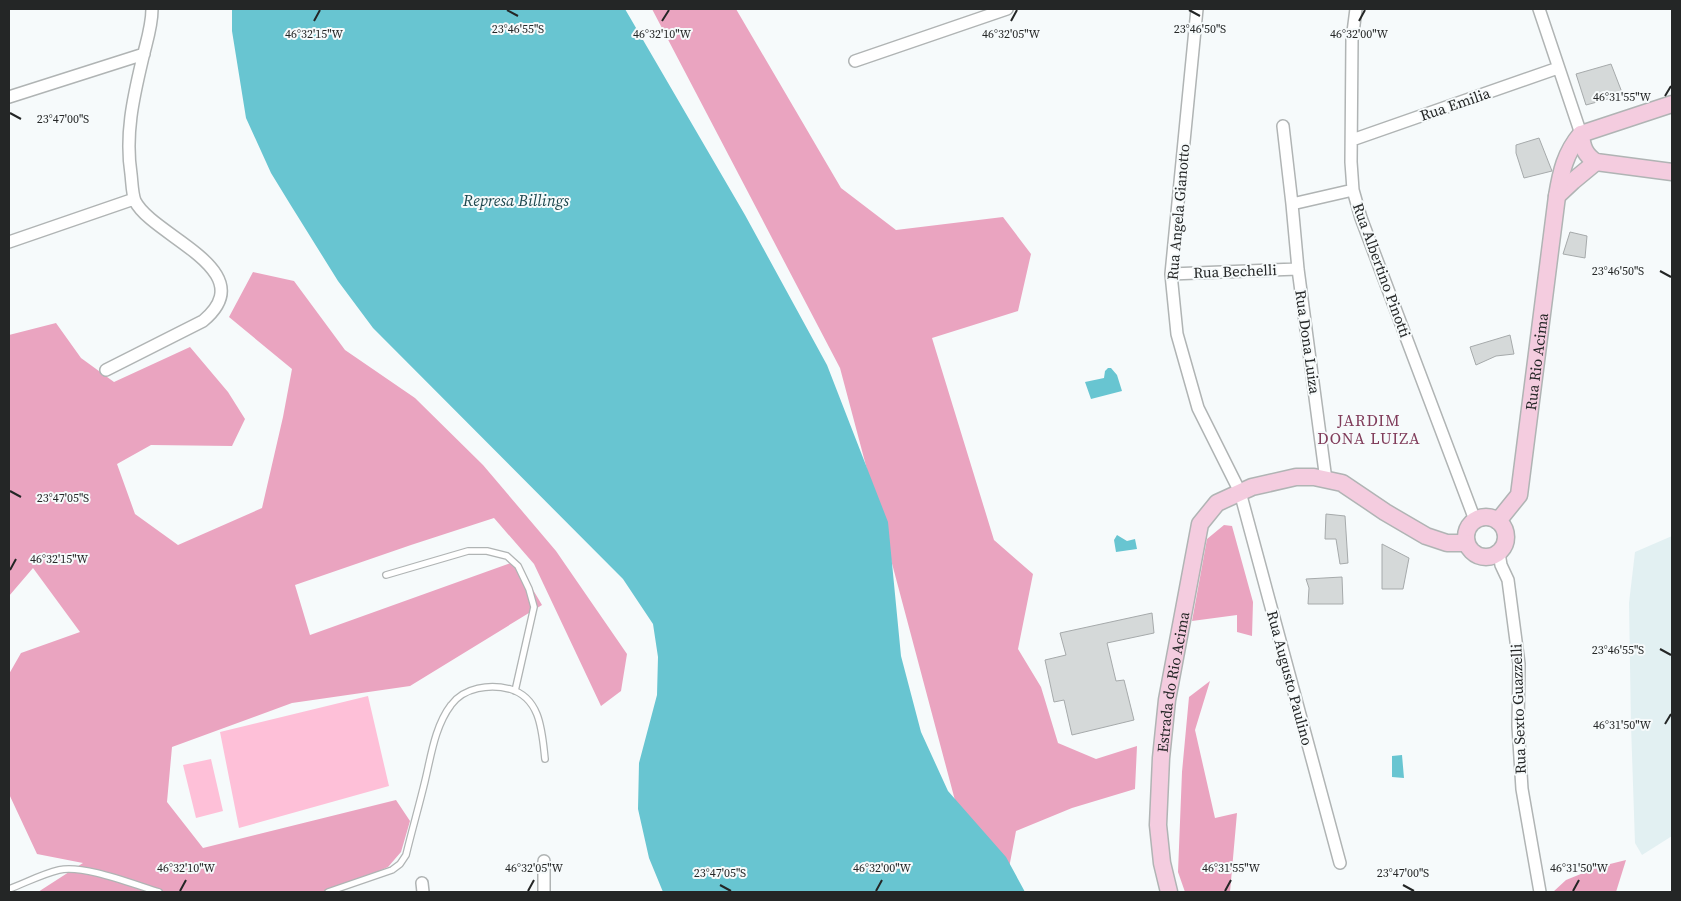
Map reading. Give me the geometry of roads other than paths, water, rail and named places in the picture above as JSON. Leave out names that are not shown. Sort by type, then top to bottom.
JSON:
[{"type":"main road","points":[[1672,104],[1581,134],[1584,150],[1596,162],[1672,172]]},
{"type":"main road","name":"Rua Rio Acima","points":[[1498,521],[1519,495],[1558,196],[1566,158],[1574,142],[1581,134]]},
{"type":"main road","points":[[1558,196],[1596,162]]},
{"type":"main road","points":[[1240,492],[1252,487],[1296,477],[1342,483],[1385,512],[1426,536],[1447,543],[1466,543]]},
{"type":"main road","name":"Estrada do Rio Acima","points":[[1169,892],[1162,862],[1158,825],[1161,758],[1167,700],[1200,524],[1217,503],[1240,492]]},
{"type":"main road","points":[[1488,517],[1498,521],[1504,528],[1506,535],[1503,548],[1499,553],[1486,558],[1480,557],[1469,549],[1466,543],[1467,530],[1475,520],[1488,517]]},
{"type":"street","points":[[106,370],[203,321],[219,304],[221,293],[218,279],[210,264],[146,215],[134,199],[128,153],[128,137],[130,119],[150,28],[152,9]]},
{"type":"street","points":[[855,61],[1007,9]]},
{"type":"street","name":"Rua Angela Gianotto","points":[[1197,9],[1171,274],[1177,334],[1198,408],[1240,492]]},
{"type":"street","name":"Rua Albertino Pinotti","points":[[1356,9],[1352,40],[1353,190],[1360,218],[1475,520]]},
{"type":"street","points":[[1539,9],[1581,134]]},
{"type":"street","points":[[9,97],[144,54]]},
{"type":"street","name":"Rua Emilia","points":[[1352,140],[1558,68]]},
{"type":"street","name":"Rua Dona Luiza","points":[[1283,126],[1298,269],[1326,480]]},
{"type":"street","points":[[1292,204],[1353,190]]},
{"type":"street","points":[[9,242],[134,199]]},
{"type":"street","name":"Rua Bechelli","points":[[1171,274],[1298,269]]},
{"type":"street","name":"Rua Augusto Paulino","points":[[1240,492],[1340,863]]},
{"type":"street","name":"Rua Sexto Guazzelli","points":[[1499,553],[1501,565],[1508,580],[1520,664],[1518,726],[1522,789],[1540,892]]},
{"type":"street","points":[[544,861],[544,892]]},
{"type":"lane","points":[[386,575],[468,551],[487,551],[506,556],[518,566],[529,589],[534,607],[515,691]]},
{"type":"lane","points":[[328,892],[392,870],[403,860],[406,855],[442,719],[451,704],[464,693],[482,687],[498,686],[515,691],[527,698],[538,714],[545,759]]},
{"type":"lane","points":[[9,890],[59,870],[71,868],[159,892]]},
{"type":"water","name":"Represa Billings","points":[[232,9],[625,9],[745,215],[827,365],[888,522],[901,656],[921,732],[948,791],[1006,857],[1025,892],[663,892],[649,858],[638,809],[639,763],[657,695],[658,657],[653,624],[623,579],[373,328],[338,281],[271,173],[246,118],[232,31]]},
{"type":"water","points":[[1111,368],[1117,375],[1122,391],[1091,399],[1085,382],[1104,378],[1105,371]]},
{"type":"water","points":[[1117,535],[1127,541],[1135,539],[1137,549],[1116,552],[1114,540]]},
{"type":"water","points":[[1402,755],[1404,778],[1392,777],[1392,756]]},
{"type":"district","name":"JARDIM DONA LUIZA","points":[[1369,429]]}]
